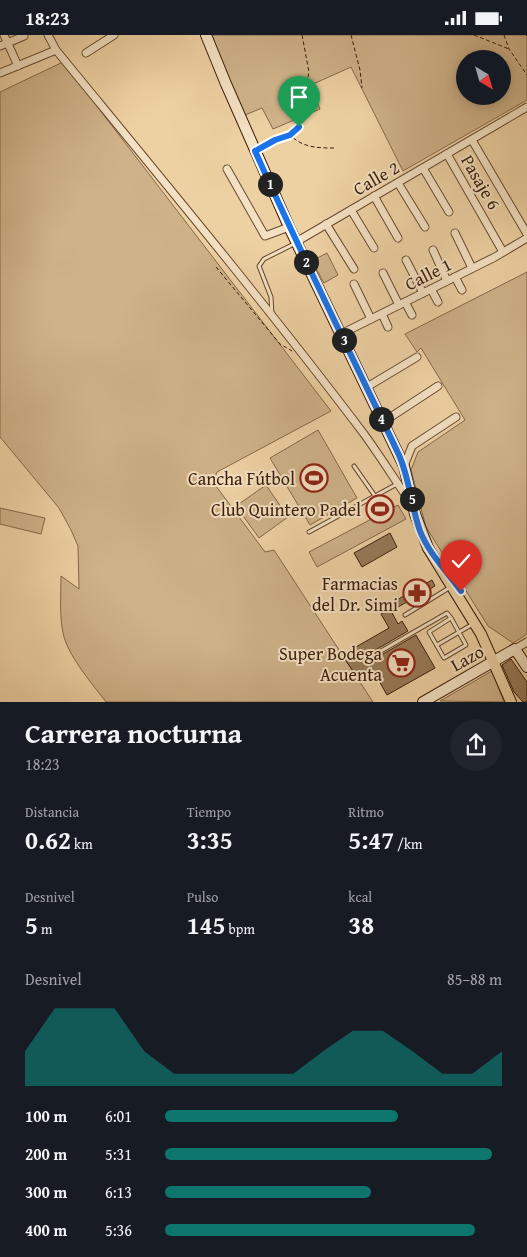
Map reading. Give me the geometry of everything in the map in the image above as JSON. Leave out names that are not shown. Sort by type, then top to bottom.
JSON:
[{"type":"main road","points":[[206,35],[289,227],[404,466],[412,505],[428,548],[475,623],[511,702]]},
{"type":"main road","points":[[428,548],[456,584],[486,629],[492,645],[494,662]]},
{"type":"main road","points":[[475,623],[480,624],[486,629]]},
{"type":"main road","points":[[514,649],[527,667]]},
{"type":"main road","name":"Lazo","points":[[423,702],[514,649]]},
{"type":"street","points":[[4,35],[18,66]]},
{"type":"street","points":[[0,46],[24,35]]},
{"type":"street","points":[[48,35],[56,50],[272,315],[365,436],[412,505]]},
{"type":"street","points":[[86,53],[114,35]]},
{"type":"street","points":[[0,73],[56,50]]},
{"type":"street","name":"Calle 2","points":[[296,242],[527,107]]},
{"type":"street","points":[[472,140],[527,234]]},
{"type":"street","name":"Pasaje 6","points":[[447,154],[503,251]]},
{"type":"street","points":[[423,168],[449,212]]},
{"type":"street","points":[[227,169],[265,237],[289,227]]},
{"type":"street","points":[[398,183],[425,227]]},
{"type":"street","points":[[374,196],[398,238]]},
{"type":"street","points":[[351,210],[374,248]]},
{"type":"street","points":[[326,224],[354,269]]},
{"type":"street","points":[[455,233],[472,268]]},
{"type":"street","name":"Calle 1","points":[[341,334],[455,277],[527,238]]},
{"type":"street","points":[[433,250],[447,281]]},
{"type":"street","points":[[406,260],[423,293]]},
{"type":"street","points":[[383,273],[402,304],[412,315]]},
{"type":"street","points":[[455,277],[462,290]]},
{"type":"street","points":[[354,284],[371,319]]},
{"type":"street","points":[[431,289],[438,302]]},
{"type":"street","points":[[382,314],[388,327]]},
{"type":"street","points":[[367,387],[417,357]]},
{"type":"street","points":[[383,422],[438,386]]},
{"type":"street","points":[[404,466],[412,445],[456,417]]},
{"type":"street","name":"Lazo","points":[[514,649],[527,642]]},
{"type":"lane","points":[[272,315],[272,297],[258,266],[266,258],[296,242]]},
{"type":"lane","points":[[354,466],[375,496]]},
{"type":"lane","points":[[309,532],[398,483]]},
{"type":"lane","points":[[405,615],[452,586]]},
{"type":"lane","points":[[374,655],[447,613],[451,619],[459,632],[466,645],[444,658],[429,632],[451,619]]},
{"type":"lane","points":[[437,645],[475,623]]},
{"type":"path","points":[[255,151],[275,140],[290,135],[302,124],[295,97],[296,90],[307,82],[309,72],[302,35]]},
{"type":"path","points":[[351,35],[360,70],[362,88]]},
{"type":"path","points":[[474,35],[509,49]]},
{"type":"path","points":[[504,35],[509,49],[527,75]]},
{"type":"path","points":[[290,135],[313,148],[335,148]]},
{"type":"path","points":[[216,267],[280,344],[296,355]]},
{"type":"shaded area","points":[[210,35],[527,35],[527,100],[403,171],[351,67],[311,85],[320,109],[273,129],[262,108],[245,115]]},
{"type":"shaded area","points":[[63,62],[331,411],[217,472],[213,482],[265,552],[274,550],[373,702],[106,702],[71,654],[64,637],[61,622],[61,576],[79,589],[78,546],[59,508],[0,437],[0,92]]},
{"type":"shaded area","points":[[327,253],[338,275],[324,283],[312,261]]},
{"type":"shaded area","points":[[527,272],[527,634],[513,643],[488,626],[426,527],[411,470],[418,452],[465,420],[421,348],[417,352],[405,334]]},
{"type":"shaded area","name":"Cancha Fútbol","points":[[318,430],[357,498],[310,525],[270,458]]},
{"type":"shaded area","points":[[266,485],[288,517],[259,538],[236,506]]},
{"type":"shaded area","points":[[398,505],[406,519],[317,567],[309,552]]},
{"type":"shaded area","points":[[0,508],[45,518],[41,534],[0,524]]},
{"type":"shaded area","points":[[492,671],[504,702],[440,701]]},
{"type":"building","points":[[390,533],[397,547],[362,567],[354,553]]},
{"type":"building","points":[[432,580],[435,586],[398,607],[395,601]]},
{"type":"building","name":"Super Bodega Acuenta","points":[[390,609],[398,624],[402,621],[408,631],[372,652],[371,657],[376,658],[416,635],[435,668],[387,695],[374,672],[359,680],[342,655],[389,628],[381,614]]},
{"type":"building","points":[[511,659],[527,682],[527,702],[523,702],[514,692],[502,665]]},
{"type":"place","name":"Cancha Fútbol","points":[[314,478]]},
{"type":"place","name":"Club Quintero Padel","points":[[380,509]]},
{"type":"place","name":"Farmacias del Dr. Simi","points":[[417,593]]},
{"type":"place","name":"Super Bodega Acuenta","points":[[401,663]]},
{"type":"route","points":[[299,127],[290,135],[275,140],[255,151],[289,227],[404,466],[412,505],[424,540],[461,591]]}]
